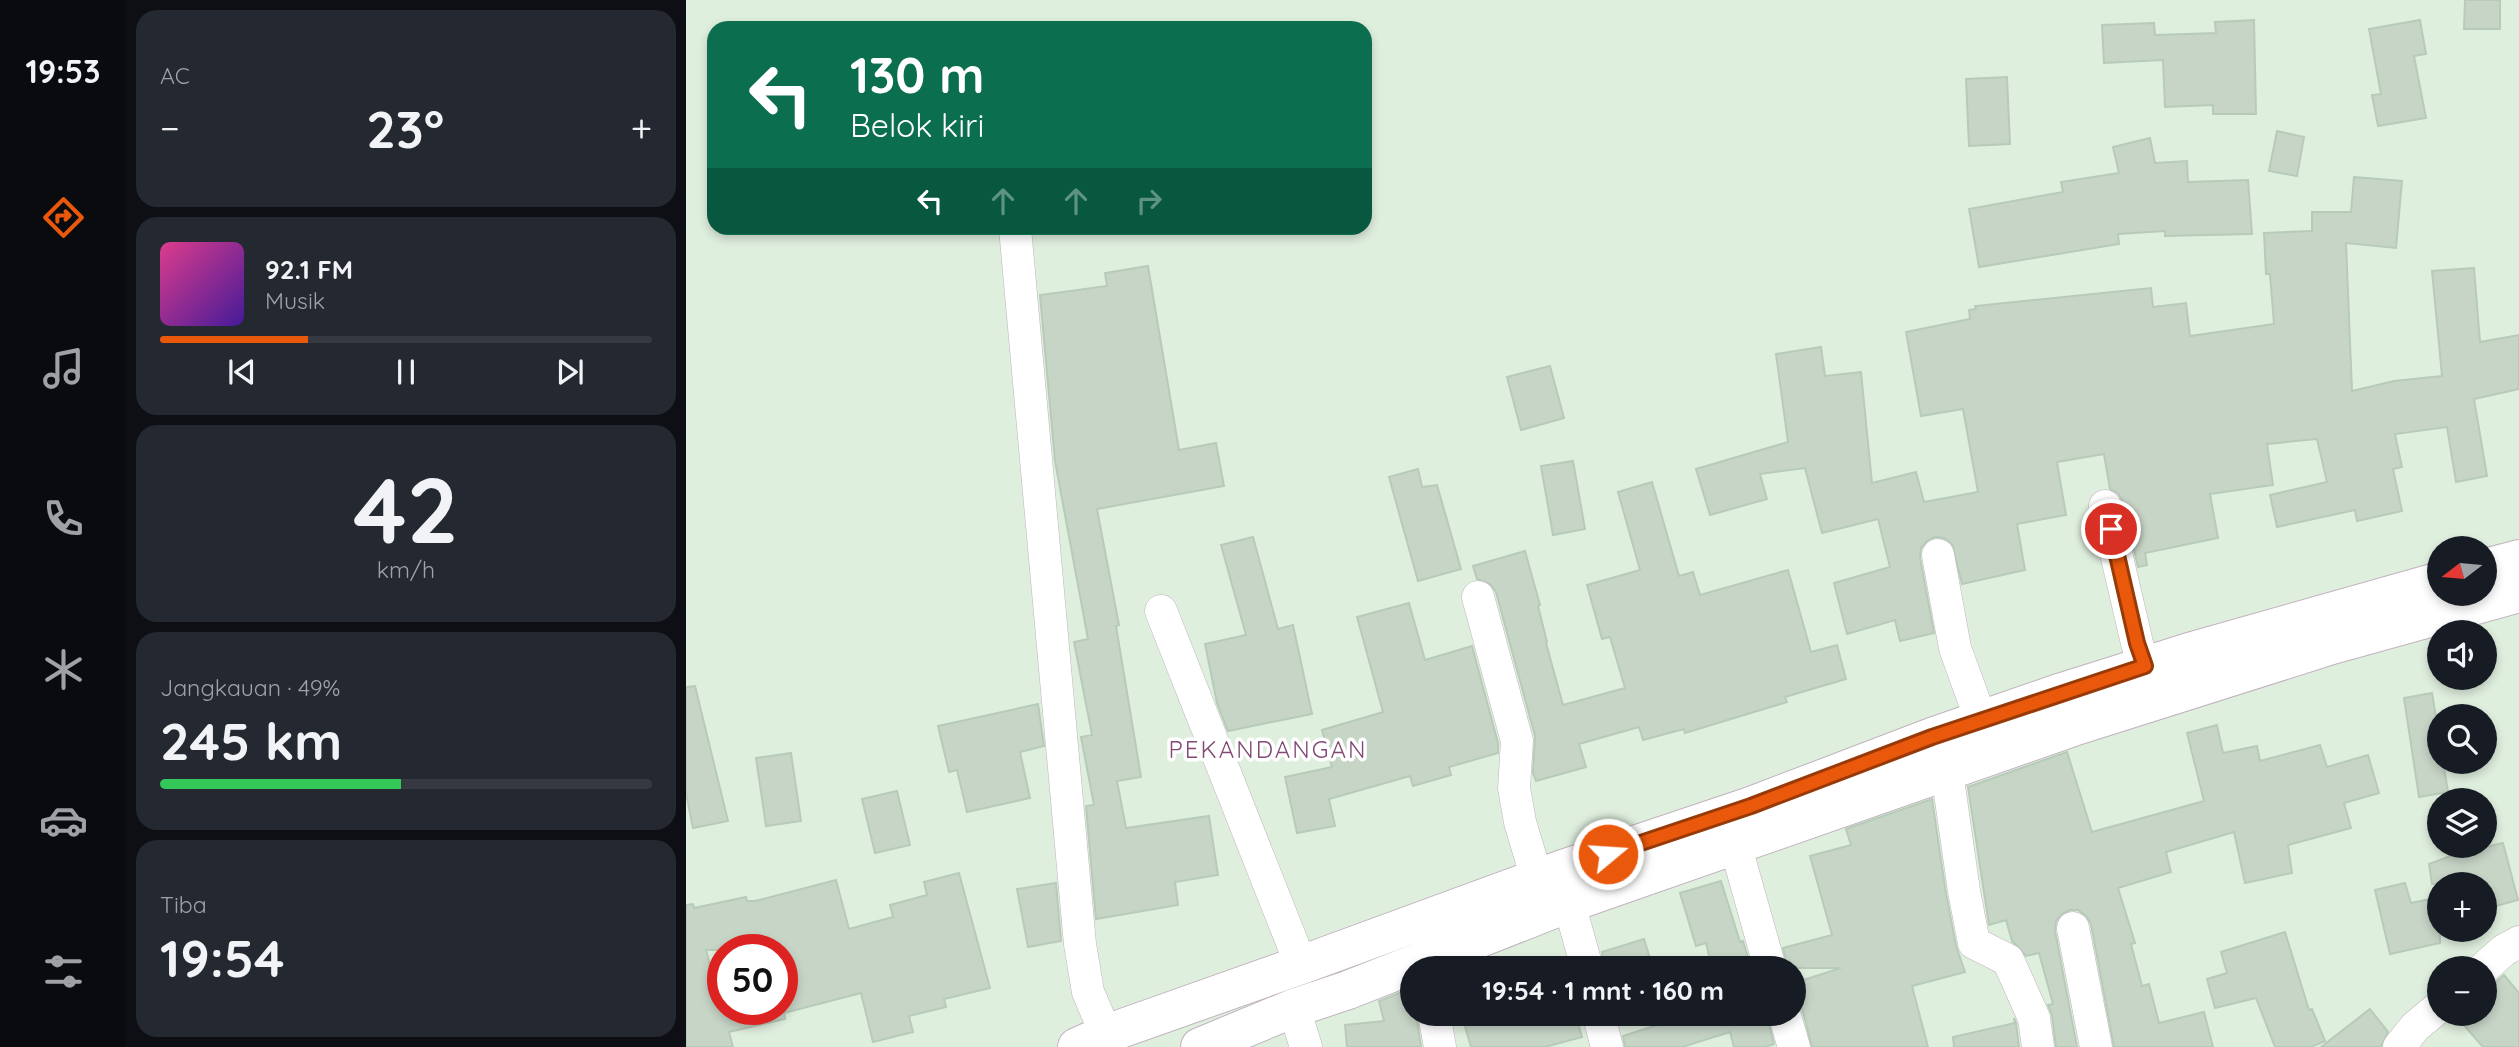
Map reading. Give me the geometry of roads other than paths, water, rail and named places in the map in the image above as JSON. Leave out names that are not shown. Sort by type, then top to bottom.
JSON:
[{"type":"main road","points":[[2497,565],[2519,559]]},
{"type":"main road","points":[[1098,1043],[1295,952],[1751,806],[1977,710],[2146,670],[2427,585]]},
{"type":"main road","points":[[1442,956],[1571,909],[1735,844],[2073,727],[2146,670],[2332,645],[2519,593]]},
{"type":"main road","points":[[1200,1047],[1294,1008],[1400,971]]},
{"type":"street","points":[[1015,235],[1080,944],[1098,1043]]},
{"type":"street","points":[[2105,506],[2146,670]]},
{"type":"street","points":[[1938,555],[1955,648],[1977,710]]},
{"type":"street","points":[[1478,597],[1517,741],[1514,788],[1520,822],[1536,873]]},
{"type":"street","points":[[1161,611],[1236,795],[1295,952]]},
{"type":"street","points":[[1947,772],[1974,943],[2008,960],[2034,1018],[2038,1047]]},
{"type":"street","points":[[1735,844],[1767,956]]},
{"type":"street","points":[[1571,909],[1584,956]]},
{"type":"street","points":[[2073,928],[2096,1047]]},
{"type":"street","points":[[2497,956],[2519,942]]},
{"type":"street","points":[[1294,1008],[1306,1047]]},
{"type":"street","points":[[2399,1047],[2427,1017]]},
{"type":"street","points":[[1436,1026],[1440,1047]]},
{"type":"street","points":[[1601,1026],[1607,1047]]},
{"type":"street","points":[[1788,1026],[1794,1047]]},
{"type":"district","name":"PEKANDANGAN","points":[[1268,749]]}]
